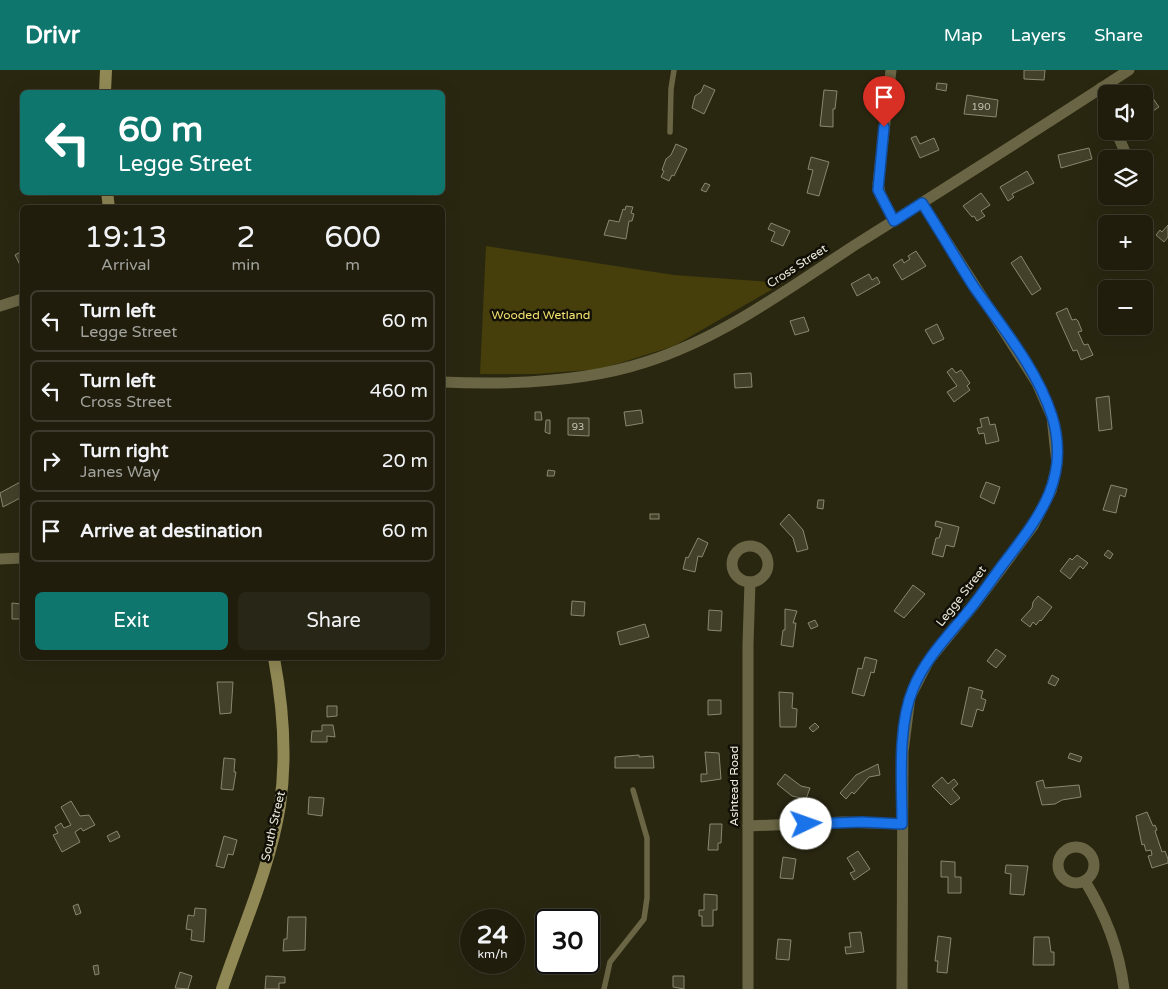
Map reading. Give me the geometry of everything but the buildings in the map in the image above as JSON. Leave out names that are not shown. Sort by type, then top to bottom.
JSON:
[{"type":"street","points":[[105,90],[106,70]]},
{"type":"street","points":[[891,70],[878,184],[881,197],[894,221]]},
{"type":"street","name":"Cross Street","points":[[1106,85],[1129,70]]},
{"type":"street","name":"Cross Street","points":[[445,382],[486,382],[570,377],[607,372],[658,358],[699,340],[758,308],[1098,90]]},
{"type":"street","name":"Legge Street","points":[[902,989],[904,737],[908,706],[913,688],[929,660],[978,600],[1035,522],[1051,491],[1057,464],[1052,417],[1037,383],[922,203]]},
{"type":"street","points":[[0,306],[20,300]]},
{"type":"street","points":[[0,559],[20,558]]},
{"type":"street","name":"Ashtead Road","points":[[748,989],[750,582]]},
{"type":"street","name":"South Street","points":[[222,989],[270,850],[280,805],[283,742],[274,660]]},
{"type":"street","points":[[748,826],[844,822],[902,824]]},
{"type":"street","points":[[1086,881],[1110,928],[1119,955],[1124,989]]},
{"type":"lane","points":[[670,132],[671,89],[674,70]]},
{"type":"lane","points":[[604,989],[610,962],[644,919],[647,898],[647,838],[634,790]]},
{"type":"green space","name":"Wooded Wetland","points":[[486,246],[674,275],[783,283],[674,346],[601,369],[537,374],[480,374]]},
{"type":"route","points":[[806,824],[844,822],[902,824],[905,723],[913,688],[929,660],[978,600],[1038,518],[1054,483],[1056,474],[1057,453],[1052,417],[1043,394],[1021,356],[957,260],[922,203],[894,221],[886,208],[878,190],[884,127]]}]
